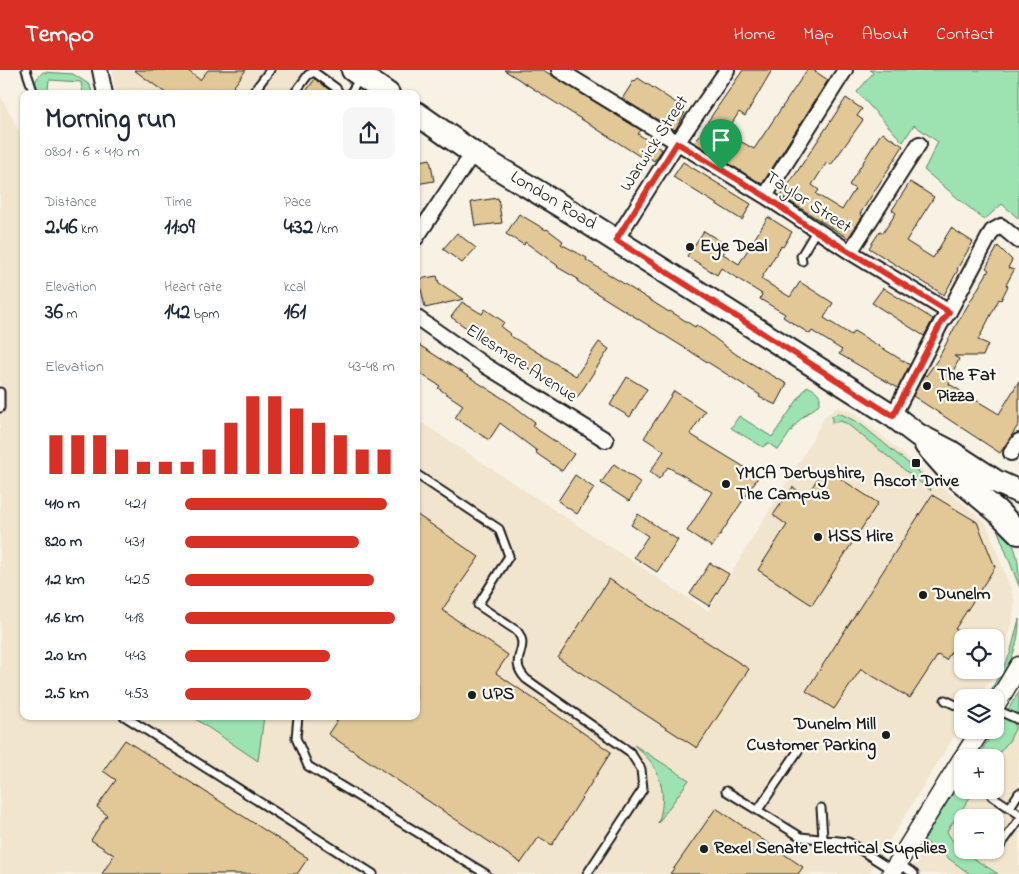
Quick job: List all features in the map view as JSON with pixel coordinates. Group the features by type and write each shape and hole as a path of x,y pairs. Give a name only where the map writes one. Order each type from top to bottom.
{"main road":[{"path":"355,80 379,90"},
{"name":"London Road","path":"420,116 473,153 616,240 893,416 918,435 1019,492"},
{"name":"London Road","path":"918,435 950,472 997,511 1019,533"}],"street":[{"path":"100,70 104,90"},
{"name":"Warwick Street","path":"616,240 677,143 727,70"},
{"path":"765,196 845,70"},
{"name":"Taylor Street","path":"568,72 677,143 765,196 816,231 949,312"},
{"path":"850,252 919,144"},
{"path":"420,232 473,153"},
{"path":"893,416 941,323 949,312 992,231 1001,226 1019,241"},
{"name":"Ellesmere Avenue","path":"420,320 486,366 606,440"},
{"path":"1004,692 1019,666"},
{"path":"894,869 954,772"}],"lane":[{"path":"26,70 33,90"},
{"path":"255,90 270,70"},
{"path":"297,90 308,75 314,72 337,90"},
{"path":"802,261 801,256 816,231"},
{"path":"0,392 0,408"},
{"path":"420,477 499,529 508,556 478,605 517,631 521,636 522,645 517,664 519,672 526,679 630,752 641,769 643,789 587,874"},
{"path":"944,700 954,704"},
{"path":"1004,712 1019,720"},
{"path":"130,720 373,874"},
{"path":"298,720 296,738 308,766 486,874"},
{"path":"758,810 800,748"},
{"path":"726,791 801,836 848,842 894,869 914,874"},
{"path":"1010,807 1019,793"},
{"path":"997,799 1019,814"},
{"path":"821,808 823,838"},
{"path":"1004,841 1019,820"}],"shaded area":[{"path":"113,70 314,70 342,90 115,90"},
{"path":"0,95 20,133 20,720 420,720 420,422 708,611 807,449 825,416 838,407 853,412 986,523 1015,601 1012,625 1004,645 1004,629 954,629 954,679 990,679 984,689 954,689 954,736 869,874 0,874"},
{"path":"1019,692 1019,874 910,874 923,840 954,792 954,799 1004,799 1004,749 982,749 989,739 1004,739 1004,715"}],"green space":[{"path":"870,70 1019,70 1019,219 1002,204 984,220 924,170 938,142 914,125 903,142 857,92 873,73"},
{"path":"43,72 73,74 90,85 91,90 82,90 81,82 49,80 48,90 38,90 35,87 38,77"},
{"path":"807,386 817,393 820,397 820,402 817,407 807,413 797,423 778,450 768,443 763,447 731,428 739,416 772,437"},
{"path":"839,413 859,423 929,480 931,491 846,423 840,421 832,423 832,416"},
{"path":"996,526 1009,537 1013,544 1018,561 1019,586"},
{"path":"1019,619 1017,641 1004,672 1004,665 1010,654"},
{"path":"997,679 1000,679 995,689 992,689"},
{"path":"1019,692 1019,717 1015,722 1015,729 1009,741 1002,749 983,749 989,739 1004,739 1004,716"},
{"path":"197,720 263,720 258,761"},
{"path":"634,745 689,780 658,823 662,808 662,794 657,772 647,757"},
{"path":"954,792 954,799 969,799 962,809 954,809 954,821 947,831 954,842 954,859 976,859 998,874 970,874 923,840"}],"building":[{"path":"134,70 187,70 200,80 208,70 246,70 231,90 162,90"},
{"path":"504,70 543,70 641,130 638,134 662,150 654,161 646,155 644,159"},
{"path":"743,70 772,70 745,116 739,112 726,133 754,149 807,70 813,70 828,80 762,184 695,143"},
{"path":"638,78 684,108 682,111 685,113 675,130 622,99 634,80"},
{"path":"315,79 329,90 307,90"},
{"path":"846,98 862,109 857,116 863,120 831,165 827,162 812,185 819,190 816,194 842,210 855,189 849,185 880,135 883,133 903,146 860,214 863,216 848,238 781,196"},
{"path":"430,159 434,181 420,183 420,161"},
{"path":"683,162 751,204 742,220 673,177"},
{"path":"910,182 934,197 906,241 933,258 951,228 973,242 944,295 869,248 880,231 883,233 896,213 892,210"},
{"path":"498,198 502,223 475,226 471,202"},
{"path":"519,214 547,229 563,241 561,244 587,258 586,260 669,312 695,327 696,325 737,355 787,384 776,405 759,397 760,395 577,281 578,279 557,267 525,242 524,245 506,234"},
{"path":"768,217 792,232 761,279 790,297 800,282 833,303 824,318 851,335 854,331 910,365 898,388 839,354 842,350 812,331 810,334 783,317 785,314 760,299 762,294 721,268 717,275 687,256 704,231 728,246 723,254 739,264"},
{"path":"457,233 476,248 462,263 443,249"},
{"path":"998,246 1012,260 1008,268 1014,270 1001,300 999,299 978,340 988,344 983,356 954,356 959,359 949,384 999,414 1019,381 1019,424 1000,453 913,396 924,374 926,376 938,359 989,270 986,268"},
{"path":"437,276 439,283 464,299 425,308 420,279"},
{"path":"883,288 933,319 924,336 872,303"},
{"path":"462,302 482,314 485,309 504,322 501,327 509,335 576,376 599,342 609,349 577,398 498,350 451,317"},
{"path":"420,346 510,403 535,422 532,426 574,454 562,471 536,453 537,451 500,423 489,440 455,418 463,405 438,388 440,386 420,374"},
{"path":"627,377 647,389 630,417 610,405"},
{"name":"YMCA Derbyshire, The Campus","path":"674,391 705,411 690,434 759,476 712,547 687,531 712,492 668,467 659,479 650,472 664,451 644,438"},
{"path":"614,464 641,483 629,501 601,483"},
{"name":"HSS Hire","path":"824,468 878,503 812,605 758,570 787,525 773,515 793,487 806,497"},
{"path":"575,475 594,488 577,514 558,501"},
{"name":"Dunelm","path":"932,495 977,522 995,567 954,629 954,647 946,660 938,655 910,698 861,669 834,709 806,691"},
{"path":"638,514 678,540 657,572 634,557 648,536 631,525"},
{"name":"UPS","path":"420,517 479,557 442,610 508,655 496,673 611,752 552,845 539,837 521,863 328,734 337,720 420,720"},
{"path":"710,563 729,574 709,606 690,594"},
{"path":"609,579 749,669 697,748 558,658"},
{"path":"125,740 308,858 297,874 102,874 114,855 91,840 107,815 97,807 116,780 103,771"},
{"path":"716,808 803,867 798,874 670,874"}],"place":[{"name":"Eye Deal","path":"690,247"},
{"name":"The Fat Pizza","path":"927,386"},
{"name":"Ascot Drive","path":"916,463"},
{"name":"YMCA Derbyshire, The Campus","path":"726,484"},
{"name":"HSS Hire","path":"818,537"},
{"name":"Dunelm","path":"923,595"},
{"name":"UPS","path":"472,695"},
{"name":"Dunelm Mill Customer Parking","path":"886,735"},
{"name":"Rexel Senate Electrical Supplies","path":"704,849"}],"route":[{"path":"677,143 721,170 765,196 806,225 949,312 941,323 893,416 616,240 677,143"}]}
